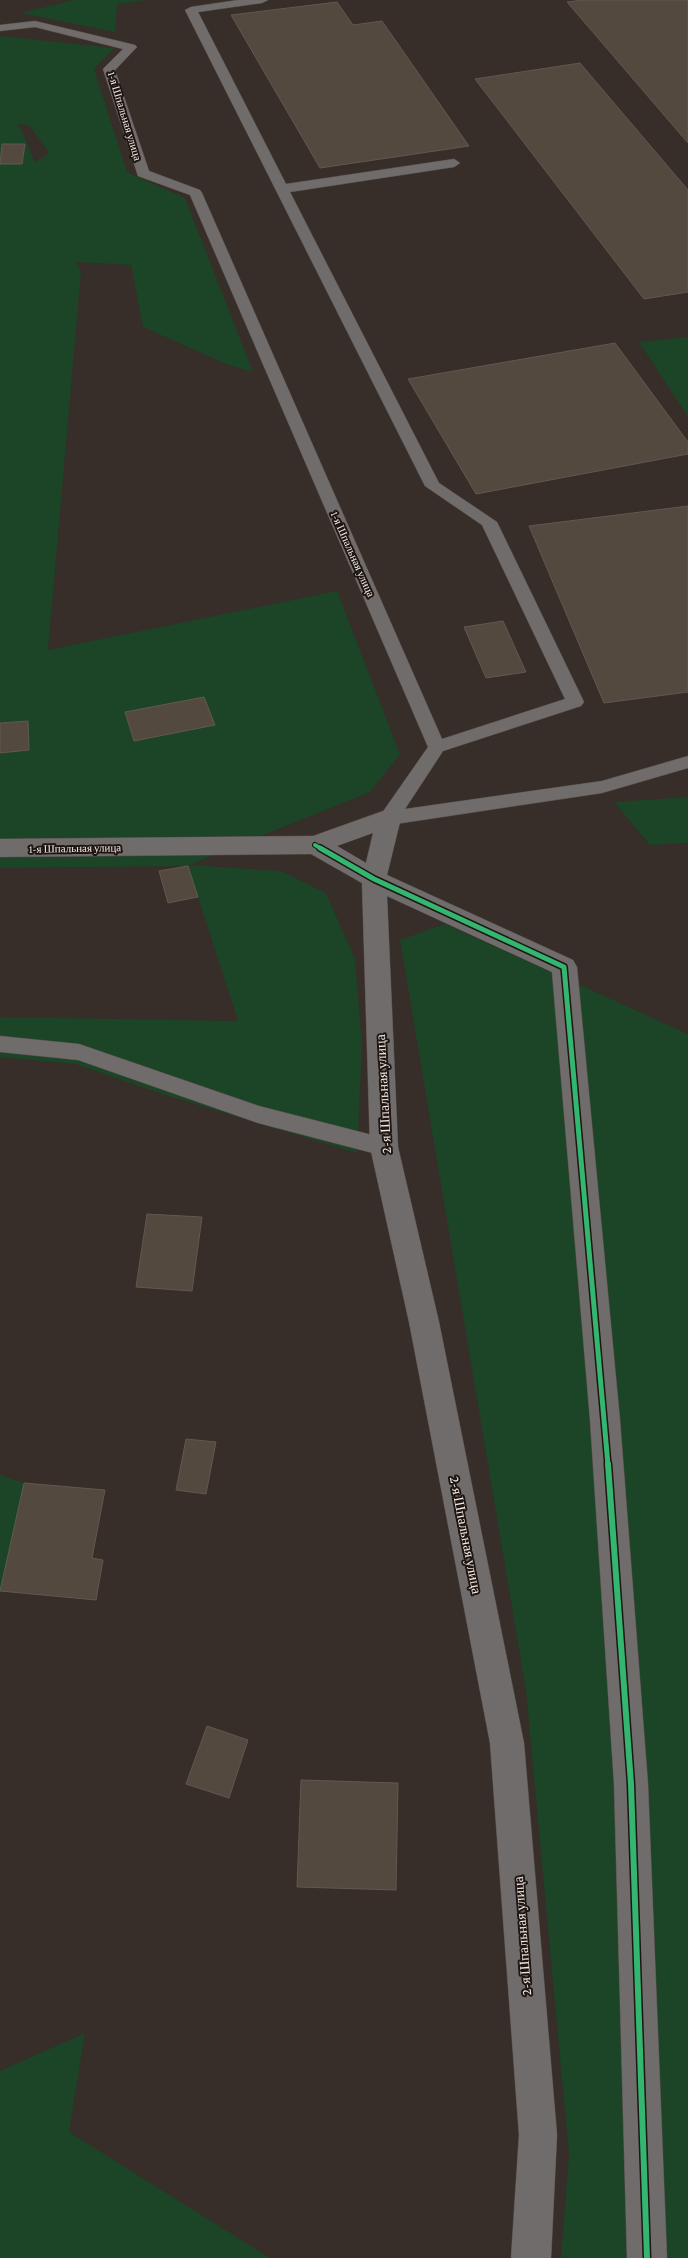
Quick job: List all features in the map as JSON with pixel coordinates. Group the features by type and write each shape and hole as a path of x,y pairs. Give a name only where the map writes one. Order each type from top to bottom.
{"street":[{"name":"1-я Шпальная улица","path":"0,848 316,845 388,818"},
{"name":"2-я Шпальная улица","path":"388,818 374,879 384,1148 424,1322 507,1743 538,2135 530,2258"},
{"path":"316,845 374,879 564,967 604,1420 631,1784 646,2258"}],"lane":[{"path":"262,0 191,10 433,486 489,522 575,702 437,747 388,818"},
{"name":"1-я Шпальная улица","path":"0,28 35,24 132,47 109,68 143,174 195,193 437,747"},
{"path":"282,189 454,163"},
{"path":"388,818 602,787 688,762"},
{"path":"0,1044 79,1052 258,1114 384,1148"}],"green space":[{"path":"74,0 148,0 117,4 115,32 21,13"},
{"path":"0,37 114,48 94,69 127,172 185,198 253,372 226,364 143,327 131,265 76,262 81,272 48,650 337,591 400,754 370,792 189,865 281,871 326,893 355,959 362,1046 357,1153 165,1095 75,1064 0,1057 0,1017 238,1021 188,866 0,868","holes":["18,123 30,126 49,153 35,162"]},
{"path":"688,337 688,417 639,342"},
{"path":"688,797 688,843 650,845 614,802"},
{"path":"445,924 688,1034 688,2258 561,2258 569,2154 526,1691 400,940"},
{"path":"0,1475 24,1483 0,1593"},
{"path":"85,2033 69,2132 270,2258 0,2258 0,2071"}],"building":[{"path":"583,0 688,0 688,143 567,2"},
{"path":"337,2 353,25 382,21 469,146 320,168 231,15"},
{"path":"580,63 688,190 688,292 644,299 475,79"},
{"path":"2,144 25,144 22,164 0,164"},
{"path":"615,343 688,442 688,454 476,494 408,379"},
{"path":"688,506 688,692 604,703 529,526"},
{"path":"503,621 526,672 486,678 464,627"},
{"path":"204,697 215,725 134,741 125,712"},
{"path":"28,721 29,750 0,753 0,723"},
{"path":"188,866 198,897 168,903 159,871"},
{"path":"147,1214 202,1217 192,1291 136,1287"},
{"path":"186,1439 216,1442 206,1494 176,1490"},
{"path":"24,1483 105,1490 92,1558 103,1560 96,1600 0,1591"},
{"path":"207,1726 248,1740 229,1798 186,1784"},
{"path":"301,1780 398,1783 396,1890 297,1887"}],"cycle path":[{"path":"315,845 374,879 564,967 605,1420 631,1784 647,2258"}]}
